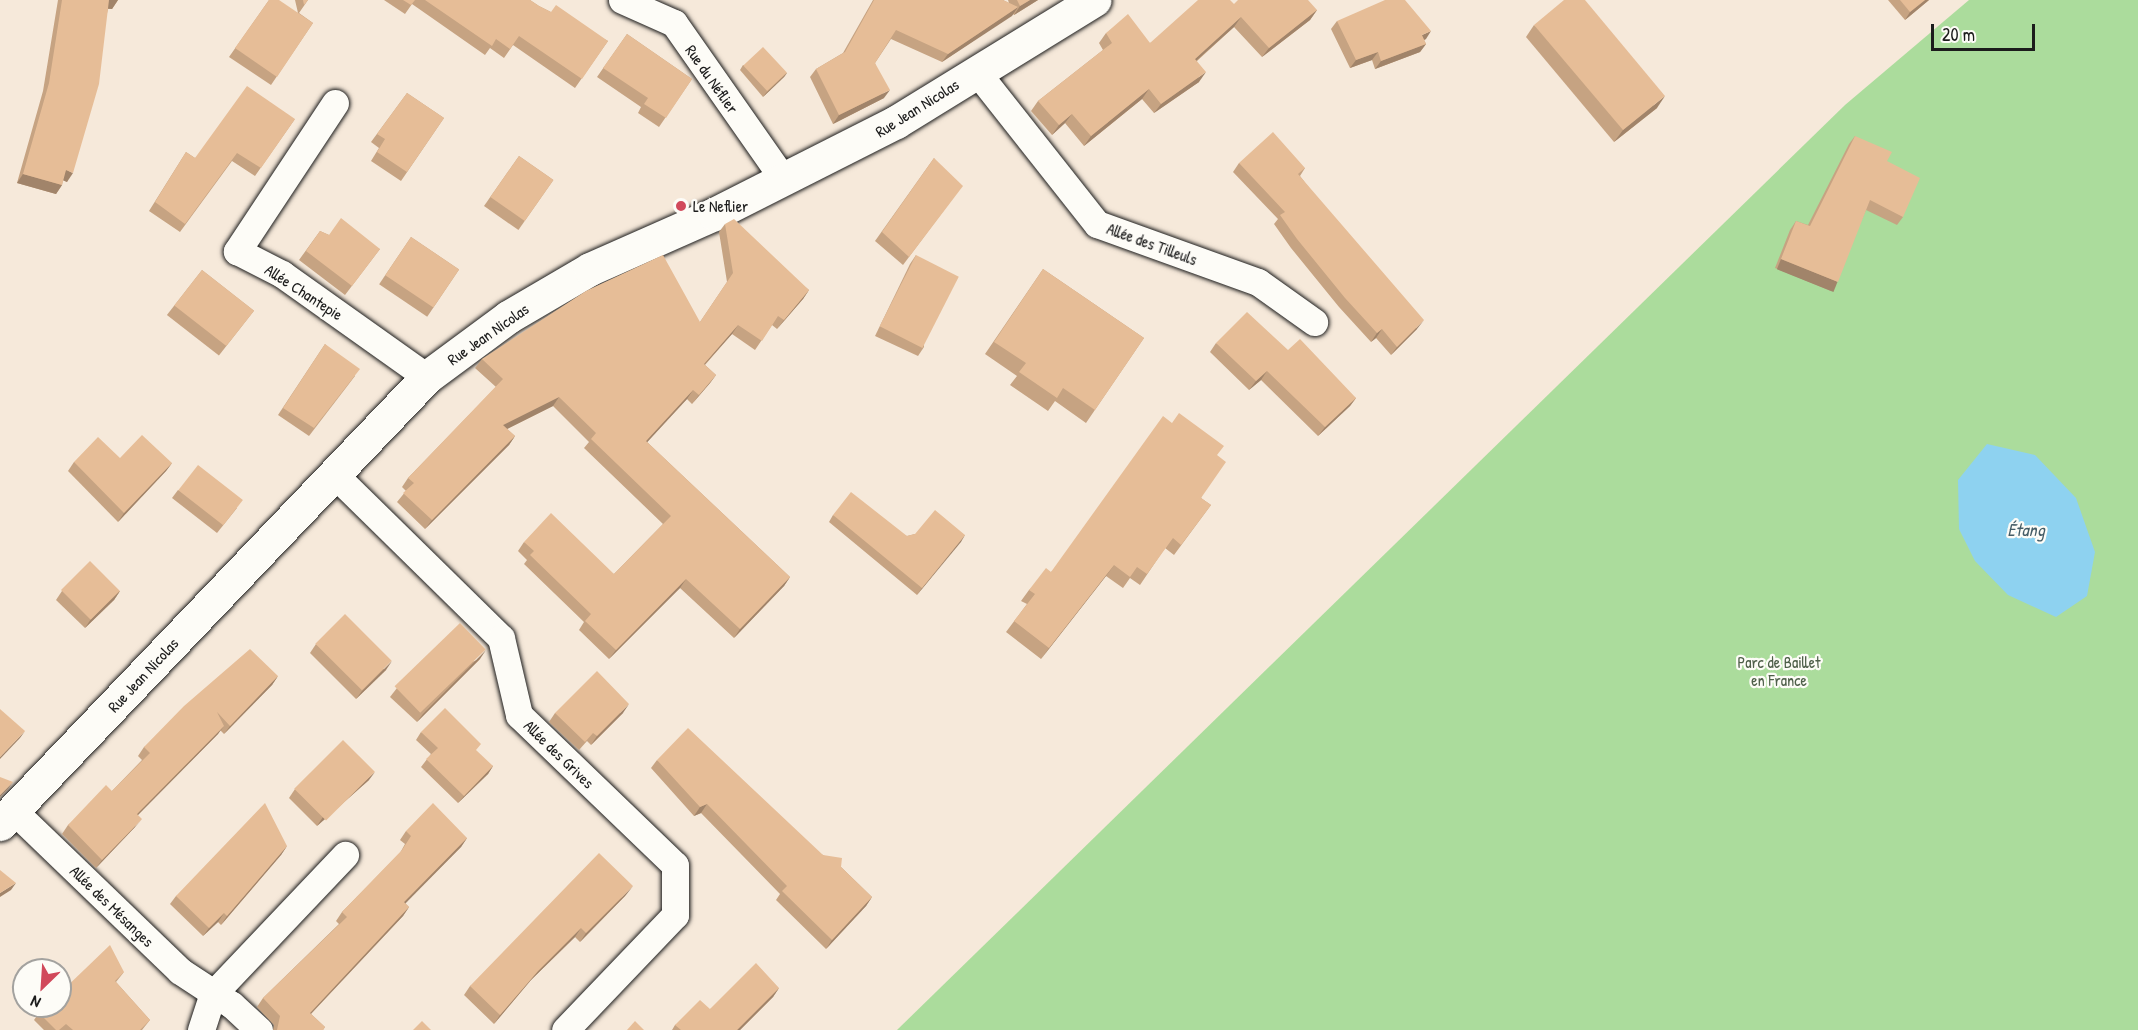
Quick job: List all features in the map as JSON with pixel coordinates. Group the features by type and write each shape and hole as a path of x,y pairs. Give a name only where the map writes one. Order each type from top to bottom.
{"street":[{"name":"Rue du Néflier","path":"622,0 674,23 783,180"},
{"name":"Rue Jean Nicolas","path":"8,818 427,377 508,316 590,269 783,180 896,122 1094,0"},
{"name":"Allée des Tilleuls","path":"976,71 1097,224 1258,282 1314,322"},
{"name":"Allée Chantepie","path":"335,103 237,251 282,274 427,377"},
{"name":"Allée des Grives","path":"334,474 501,638 519,715 675,865 675,915 565,1030"},
{"name":"Allée des Mésanges","path":"8,818 180,971 259,1030"},
{"path":"201,1030 213,994 345,855"}],"green space":[{"name":"Parc de Baillet en France","path":"1969,0 2138,0 2138,1030 897,1030 1845,105"}],"water":[{"name":"Étang","path":"1987,444 2035,455 2076,498 2095,552 2087,596 2056,617 2008,595 1975,561 1959,529 1958,480"}],"building":[{"path":"62,0 109,0 99,84 73,173 66,170 62,185 23,174 49,83"},
{"path":"269,0 279,0 313,23 277,77 235,48"},
{"path":"403,0 415,0 411,5"},
{"path":"425,0 530,0 551,12 556,5 608,41 582,79 519,36 510,49 496,39 492,46"},
{"path":"874,0 1003,0 1018,7 948,54 896,30 875,63 890,90 839,115 816,69 845,52"},
{"path":"1017,0 1030,0 1020,6"},
{"path":"1198,0 1230,0 1234,4 1238,0 1308,0 1317,10 1269,48 1241,17 1195,59 1206,72 1161,104 1149,89 1091,136 1072,114 1059,125 1038,101 1112,43 1106,33 1128,14 1150,43"},
{"path":"1385,0 1405,0 1431,31 1422,35 1426,44 1381,61 1378,52 1356,60 1337,21"},
{"path":"1564,0 1585,0 1665,96 1623,130 1534,25"},
{"path":"1900,0 1925,0 1910,12"},
{"path":"627,34 692,79 666,118 644,104 648,98 603,68"},
{"path":"763,47 787,73 767,91 743,65"},
{"path":"247,86 295,119 261,168 237,153 185,224 155,202 186,152 195,158"},
{"path":"407,93 444,118 407,172 377,152 385,139 377,134"},
{"path":"1273,132 1305,168 1298,174 1424,320 1397,347 1382,329 1377,333 1345,298 1280,215 1285,212 1239,163"},
{"path":"1855,136 1892,152 1887,161 1920,178 1903,217 1870,200 1838,282 1781,259 1796,221 1810,226"},
{"path":"519,156 553,180 525,221 490,197"},
{"path":"934,158 963,186 909,257 882,232"},
{"path":"341,218 380,249 352,286 306,251 320,231 329,235"},
{"path":"734,219 809,290 784,320 778,316 762,341 738,325 704,364 716,375 699,395 693,390 646,441 790,577 740,629 686,579 616,650 585,621 591,614 530,555 534,551 524,542 551,513 614,574 671,516 591,439 596,433 559,397 503,425 515,436 432,520 403,493 414,483 408,478 503,379 482,359 586,291 663,255 700,322 733,273 725,224"},
{"path":"411,237 459,269 433,308 385,275"},
{"path":"916,255 959,277 922,348 880,326"},
{"path":"1043,269 1144,338 1095,410 1063,388 1057,398 1019,372 1026,363 994,342"},
{"path":"202,270 254,311 226,346 174,305"},
{"path":"1247,312 1288,350 1300,339 1356,398 1325,427 1267,371 1256,381 1216,343"},
{"path":"325,344 360,369 314,428 283,408"},
{"path":"1179,413 1224,446 1217,455 1226,462 1201,498 1211,505 1181,545 1173,538 1147,574 1137,567 1130,577 1114,565 1049,648 1014,621 1035,594 1029,590 1046,568 1051,572 1163,416 1172,423"},
{"path":"142,435 172,463 124,513 74,462 98,437 120,458"},
{"path":"198,465 243,500 223,525 178,490"},
{"path":"851,492 907,536 915,534 935,510 965,535 922,588 833,515"},
{"path":"90,561 120,591 91,620 61,590"},
{"path":"345,614 392,661 362,690 315,644"},
{"path":"460,623 486,650 420,713 395,686"},
{"path":"250,649 278,676 230,726 217,712 224,726 137,814 142,819 102,860 68,825 106,785 112,791 150,753 144,747 184,706"},
{"path":"597,671 629,704 597,736 593,733 585,742 555,713"},
{"path":"445,708 481,744 476,750 493,766 464,796 426,759 438,748 421,732"},
{"path":"0,709 25,731 0,757"},
{"path":"688,728 823,855 842,858 841,867 872,897 832,940 782,891 787,886 707,804 700,807 657,760"},
{"path":"343,740 375,772 326,821 294,789"},
{"path":"0,777 13,782 0,795"},
{"path":"265,803 287,846 227,916 224,913 209,928 176,896"},
{"path":"433,803 467,838 404,902 409,907 310,1013 325,1027 323,1030 277,1030 280,1016 263,998 347,917 342,912 402,850 411,836 406,831"},
{"path":"599,853 633,886 586,933 581,928 538,971 500,1015 470,986"},
{"path":"0,870 16,883 0,893"},
{"path":"110,945 124,972 115,981 150,1020 140,1030 73,1030 66,1024 56,1030 44,1018 72,1018 72,981"},
{"path":"756,963 779,988 737,1030 681,1030 675,1025 700,1000 710,1009"},
{"path":"422,1021 431,1030 413,1030"},
{"path":"635,1021 644,1030 627,1030"}],"place":[{"name":"Le Neflier","path":"681,206"}]}
